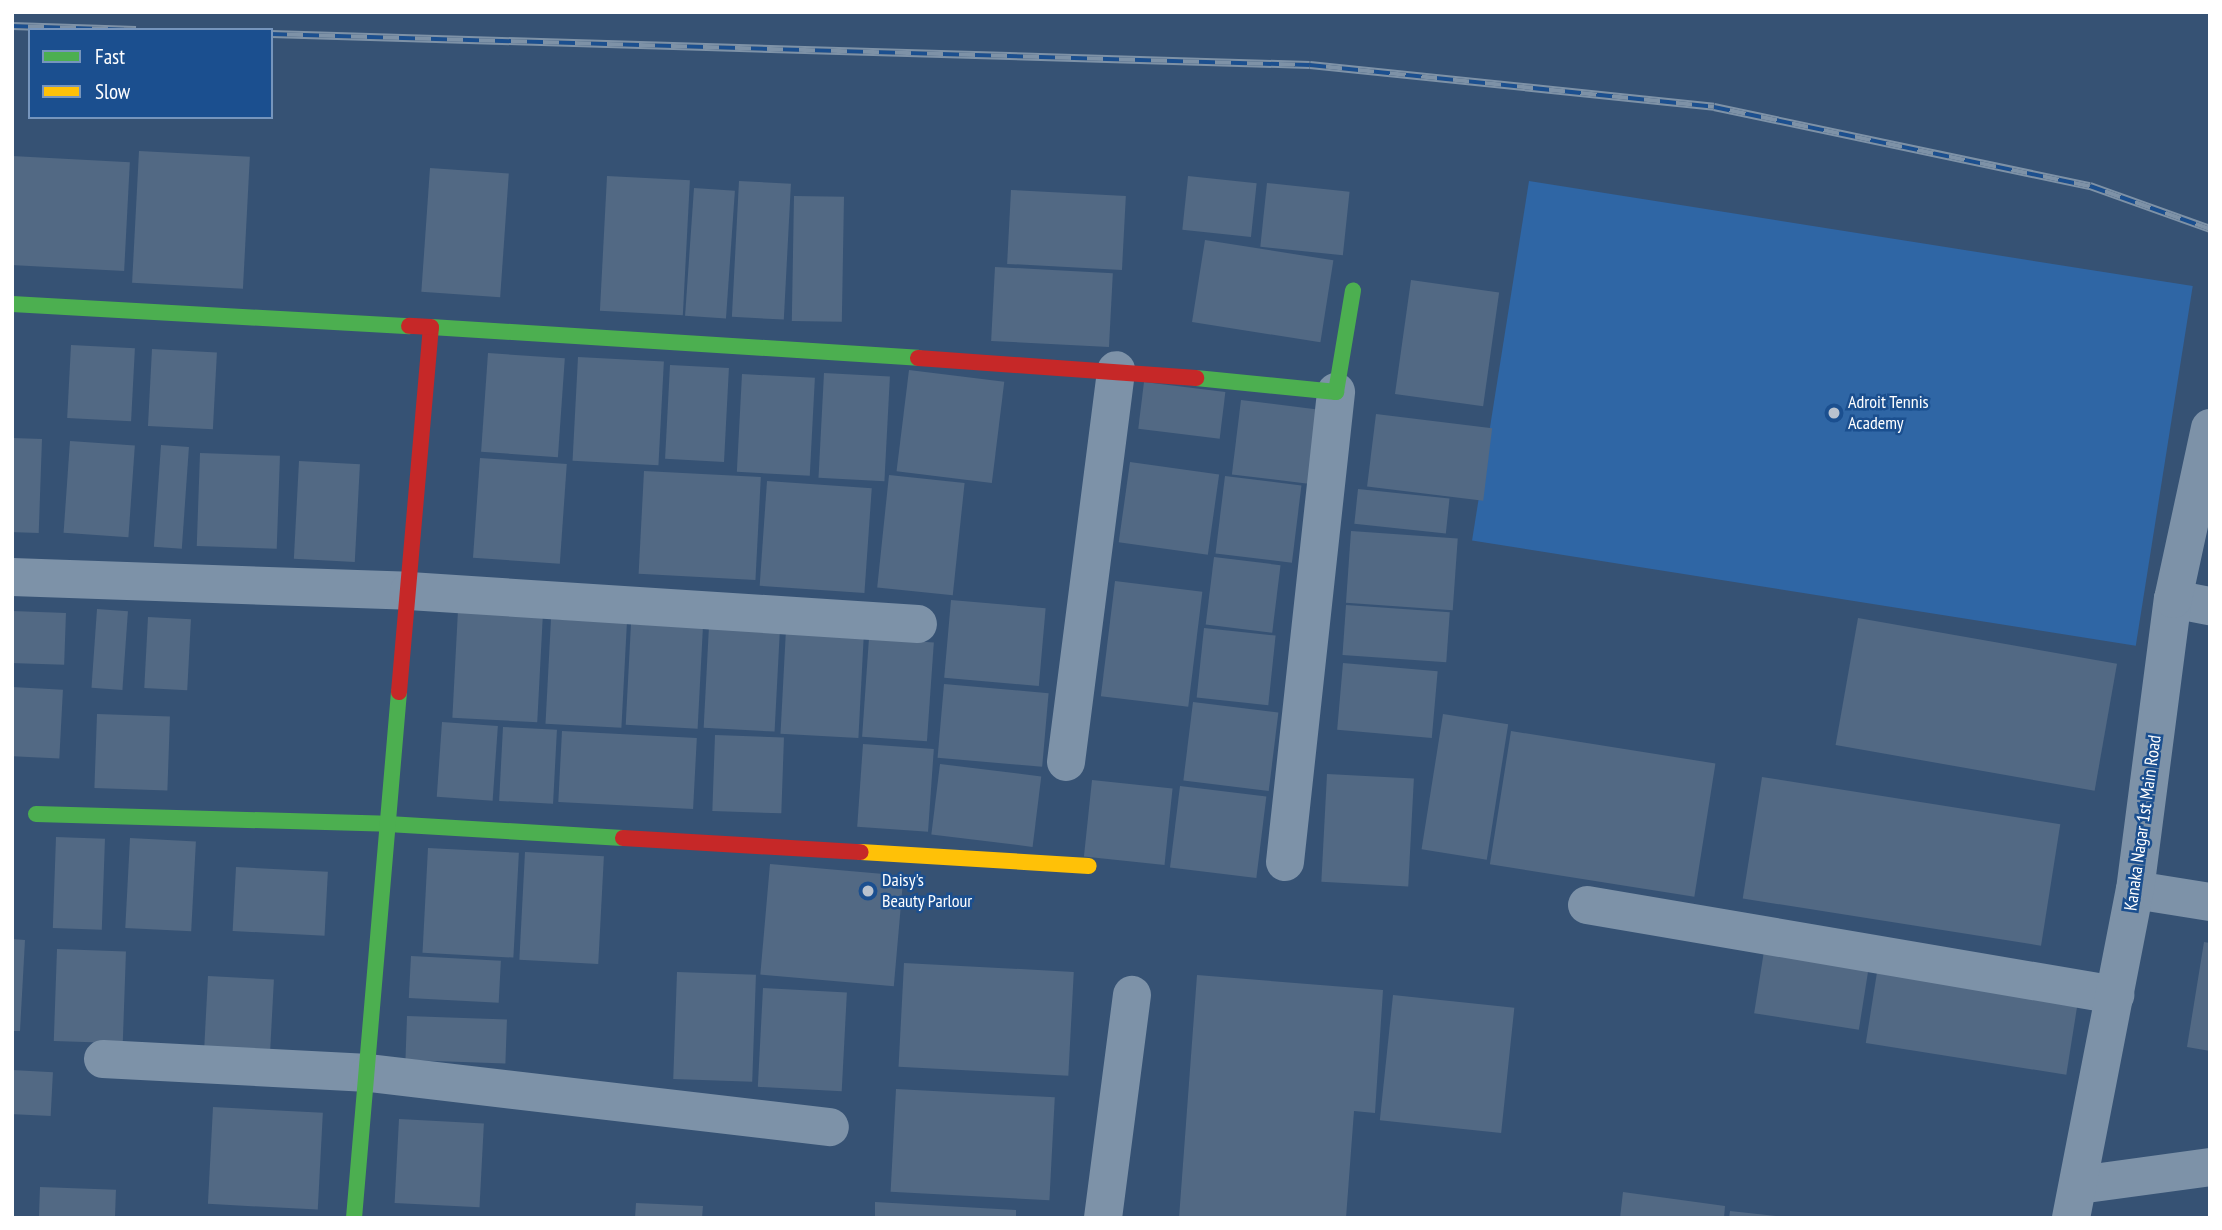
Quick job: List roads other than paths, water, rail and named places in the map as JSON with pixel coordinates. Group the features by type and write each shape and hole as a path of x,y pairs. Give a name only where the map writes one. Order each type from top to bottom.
{"street":[{"path":"1285,862 1336,391 1353,290"},
{"path":"12,304 1116,370 1336,391"},
{"path":"354,1218 369,1073 431,327"},
{"path":"1066,762 1116,370"},
{"name":"Kanaka Nagar 1st Main Road","path":"2076,1201 2191,602 2210,428"},
{"path":"12,577 409,591 918,624"},
{"path":"36,814 388,824 1089,866"},
{"path":"2135,890 2210,902"},
{"path":"1587,905 2115,995"},
{"path":"1103,1218 1132,996"},
{"path":"103,1059 369,1073 831,1127"},
{"path":"2076,1201 2210,1167"}],"railway":[{"path":"12,26 74,28"},
{"path":"273,34 1310,65 1714,107 2090,186 2210,229"}],"place":[{"name":"Adroit Tennis Academy","path":"1834,413"},
{"name":"Daisy's Beauty Parlour","path":"868,891"}]}
